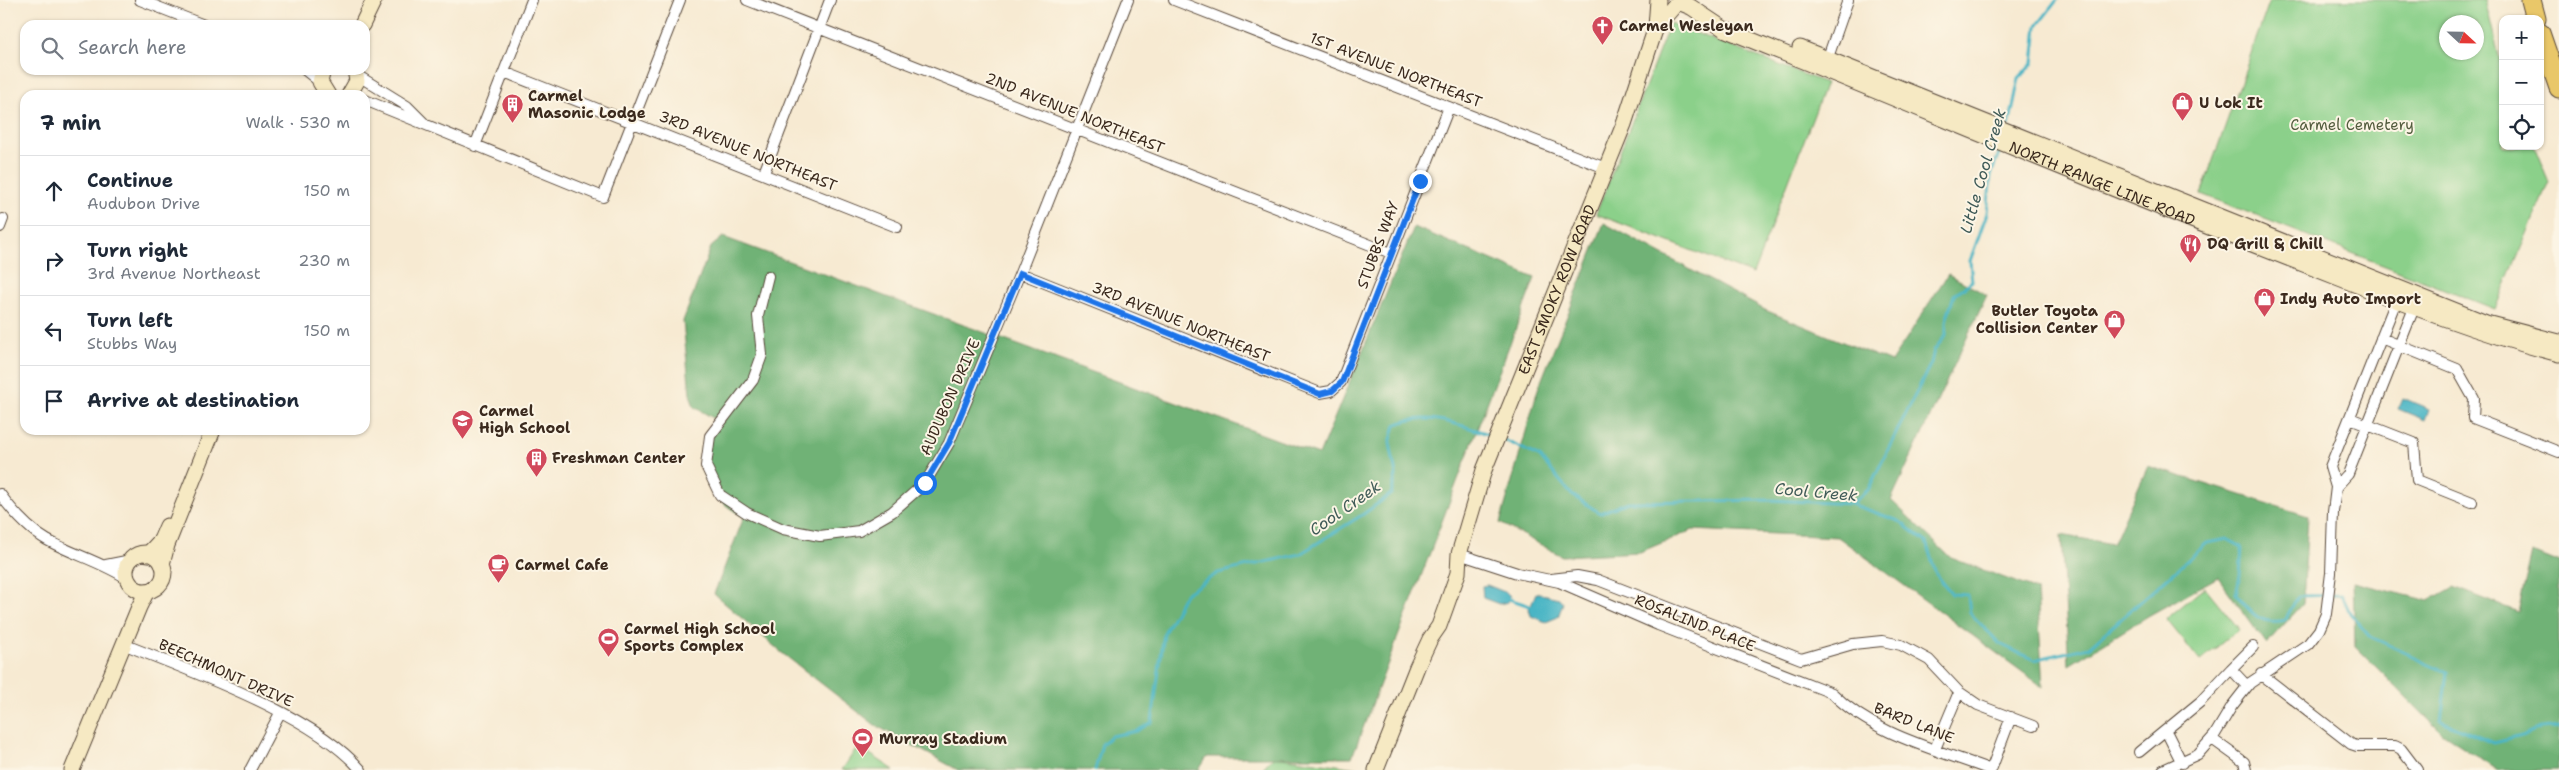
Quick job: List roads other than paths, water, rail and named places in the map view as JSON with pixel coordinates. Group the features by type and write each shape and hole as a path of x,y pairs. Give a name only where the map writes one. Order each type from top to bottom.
{"highway":[{"path":"2531,0 2535,15"},
{"path":"2544,45 2559,88"}],"main road":[{"name":"NORTH RANGE LINE ROAD","path":"1702,0 1713,13 1727,21 2029,148 2398,294 2483,334 2559,354"},
{"name":"NORTH RANGE LINE ROAD","path":"1672,2 1692,7 1724,29 1826,63"},
{"name":"EAST SMOKY ROW ROAD","path":"1376,770 1430,639 1439,626 1458,573 1459,554 1484,470 1608,169 1656,27 1672,2"},
{"path":"353,90 356,87 355,75"},
{"name":"NORTH RANGE LINE ROAD","path":"2417,302 2486,323 2559,342"},
{"path":"148,554 161,540 204,435"},
{"path":"162,564 211,435"},
{"path":"130,582 140,590 148,591 157,587 161,582 164,570 162,564 154,555 148,554 136,556 131,560 126,571 130,582 130,629"},
{"path":"72,770 130,629 148,591"}],"street":[{"path":"140,0 191,20"},
{"path":"475,146 532,0"},
{"path":"370,102 603,197 680,0"},
{"name":"2ND AVENUE NORTHEAST","path":"747,0 1391,253"},
{"path":"764,173 830,0"},
{"name":"AUDUBON DRIVE","path":"768,276 758,316 762,355 753,380 710,436 706,466 720,495 747,514 783,529 820,536 859,531 892,512 925,483 949,443 1020,273 1128,0"},
{"name":"1ST AVENUE NORTHEAST","path":"1174,0 1608,169"},
{"path":"1826,63 1848,0"},
{"name":"3RD AVENUE NORTHEAST","path":"504,72 897,227"},
{"path":"311,75 324,86"},
{"path":"361,75 407,106 424,124"},
{"name":"STUBBS WAY","path":"1332,391 1342,382 1449,107"},
{"name":"3RD AVENUE NORTHEAST","path":"1020,273 1320,394 1332,391"},
{"path":"2163,770 2178,766 2198,754 2212,739 2248,686 2261,674 2308,644 2319,630 2326,614 2332,573 2333,512 2336,487 2330,467 2398,294"},
{"path":"2336,487 2348,474 2417,302"},
{"path":"2381,338 2457,369 2474,398 2474,418 2559,452"},
{"path":"2350,418 2414,443 2417,480 2472,502"},
{"path":"0,494 15,515 45,539 106,565 130,582"},
{"name":"ROSALIND PLACE","path":"1459,554 1486,564 1559,582 1658,625 1832,693"},
{"path":"106,565 131,560"},
{"name":"ROSALIND PLACE","path":"1546,580 1577,576 1598,580 1801,658 1853,644 1882,641 1901,645 1929,660 1959,692"},
{"name":"BEECHMONT DRIVE","path":"124,644 225,686 280,713 340,750 361,770"},
{"path":"2139,752 2200,702 2253,647"},
{"path":"2230,669 2248,686"},
{"path":"2261,674 2351,744 2357,746 2395,746 2401,749 2417,770"},
{"path":"1936,748 1959,692 1978,705 2033,726"},
{"name":"BARD LANE","path":"1832,693 1848,708 1871,724 1991,770"},
{"path":"250,770 280,713"},
{"path":"1991,770 2011,717"},
{"path":"2166,731 2178,766"},
{"path":"2212,739 2245,766 2253,770"}],"water":[{"path":"2403,398 2429,409 2425,420 2398,409"},
{"path":"1487,585 1507,593 1510,596 1508,602 1499,604 1483,598 1482,586"},
{"path":"1536,593 1559,598 1563,603 1558,617 1546,622 1531,616 1529,609"}],"waterway":[{"name":"Little Cool Creek","path":"2009,126 2019,78 2033,63 2037,26 2057,0"},
{"name":"Little Cool Creek","path":"1851,504 1868,490 1931,363 1934,350 1946,335 1946,321 1954,295 1972,281 1970,261 1987,213 1991,175 2001,148"},
{"name":"Cool Creek","path":"1095,770 1102,744 1111,736 1137,731 1152,722 1164,633 1185,594 1218,573 1300,554 1362,515 1391,494 1396,475 1390,443 1395,425 1419,419 1432,419 1457,424 1494,436"},
{"name":"Cool Creek","path":"1502,439 1540,457 1572,495 1600,513 1628,502 1771,500 1851,504 1899,521 1926,542 1936,574 1952,594 1968,595 1970,613 2000,644 2034,660 2089,647 2207,543 2227,539 2242,547 2240,575 2236,594 2256,616 2269,621 2285,620 2298,596 2342,595 2350,613 2369,636 2447,672 2441,721 2493,743 2522,736 2534,730 2559,727"},
{"path":"1509,599 1530,606"}],"place":[{"name":"Carmel Wesleyan","path":"1603,45"},
{"name":"U Lok It","path":"2183,122"},
{"name":"Carmel Masonic Lodge","path":"512,124"},
{"name":"DQ Grill & Chill","path":"2191,263"},
{"name":"Indy Auto Import","path":"2264,318"},
{"name":"Butler Toyota Collision Center","path":"2114,339"},
{"name":"Carmel High School","path":"463,439"},
{"name":"Freshman Center","path":"536,477"},
{"name":"Carmel Cafe","path":"499,584"},
{"name":"Carmel High School Sports Complex","path":"608,657"},
{"name":"Murray Stadium","path":"863,758"}],"park label":[{"name":"Carmel Cemetery","path":"2352,125"}]}
